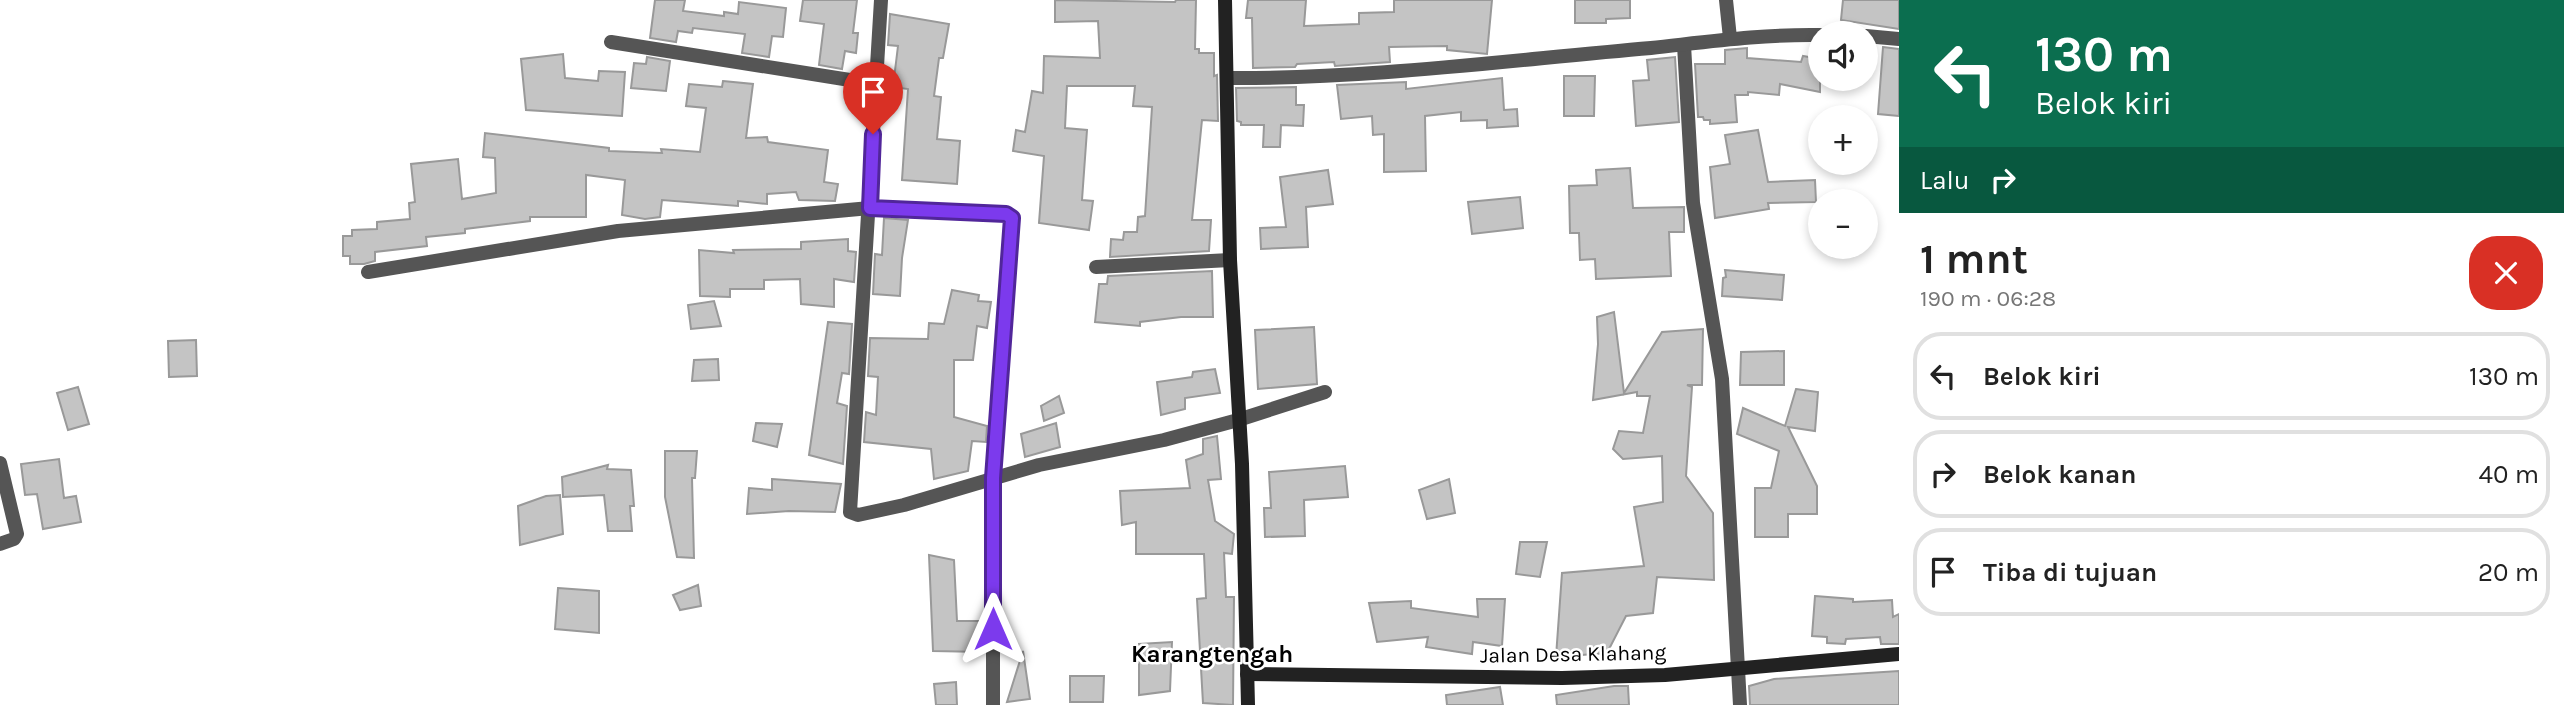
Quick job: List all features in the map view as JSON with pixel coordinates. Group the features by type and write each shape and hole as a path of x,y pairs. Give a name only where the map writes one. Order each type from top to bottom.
{"street":[{"path":"881,0 849,512 858,515 904,505 1040,465 1164,440 1325,392"},
{"path":"1225,0 1230,260 1242,464 1248,705"},
{"path":"1726,0 1730,38"},
{"path":"1228,78 1310,78 1730,38 1808,35"},
{"path":"1878,37 1899,39"},
{"path":"611,42 875,84"},
{"path":"1684,44 1693,203 1721,379 1740,705"},
{"path":"368,272 618,231 870,208 1006,214 1012,218 993,478 993,705"},
{"path":"1096,267 1230,260"},
{"path":"0,463 17,534 14,539 0,544"},
{"name":"Jalan Desa Klahang","path":"1247,674 1575,677 1665,675 1899,654"}],"building":[{"path":"655,0 685,0 683,11 724,16 724,12 738,14 739,2 786,8 783,37 772,36 769,57 742,53 745,34 693,28 692,33 678,31 676,42 650,38"},
{"path":"803,0 857,0 853,33 858,33 856,53 845,51 842,69 819,65 824,24 800,21"},
{"path":"1055,0 1196,0 1195,49 1199,49 1199,53 1214,53 1214,76 1217,75 1218,121 1202,120 1192,220 1211,220 1209,251 1110,257 1111,239 1123,240 1124,232 1137,232 1138,217 1145,216 1152,107 1133,106 1135,86 1067,86 1065,128 1087,130 1082,200 1093,201 1089,230 1039,223 1044,156 1013,151 1016,130 1025,132 1032,91 1043,93 1044,56 1100,58 1098,21 1055,22"},
{"path":"1248,0 1306,0 1304,26 1359,24 1359,13 1394,12 1394,0 1492,0 1487,54 1447,50 1447,46 1389,47 1390,62 1335,66 1334,62 1297,64 1295,67 1253,68 1252,18 1246,18"},
{"path":"1575,0 1630,0 1630,18 1606,19 1606,23 1575,23"},
{"path":"1843,0 1899,0 1899,29 1878,26 1878,21 1841,20"},
{"path":"890,14 949,24 943,58 939,58 934,96 941,97 937,139 960,141 957,184 902,180 908,89 893,87 898,46 888,45"},
{"path":"1883,47 1899,49 1899,116 1878,114"},
{"path":"1747,48 1747,58 1801,62 1803,56 1808,57 1808,90 1780,84 1779,95 1748,92 1748,95 1735,95 1737,122 1710,124 1710,120 1698,117 1695,64 1725,64 1725,50"},
{"path":"563,54 565,78 598,81 599,71 625,72 622,116 526,110 521,59"},
{"path":"647,57 670,61 666,91 631,88 634,63 646,64"},
{"path":"1675,57 1679,122 1636,126 1633,81 1649,80 1647,60"},
{"path":"1564,76 1595,76 1594,116 1564,116"},
{"path":"1502,78 1504,110 1517,109 1518,126 1487,128 1487,120 1461,121 1461,112 1425,116 1426,171 1384,172 1384,134 1373,135 1372,116 1341,119 1337,85 1406,82 1406,89"},
{"path":"723,81 753,84 746,138 767,137 768,142 828,150 824,182 838,184 835,201 799,200 796,192 767,194 767,204 738,201 738,206 662,200 660,217 645,219 622,215 625,180 586,175 586,217 530,217 530,221 426,237 427,246 375,252 375,261 364,264 350,264 350,256 343,256 343,236 352,236 352,230 377,229 377,222 410,219 409,203 415,202 411,164 458,159 462,199 496,193 495,158 483,157 485,133 609,148 609,151 662,153 661,149 700,152 706,108 686,106 689,84 722,87"},
{"path":"1296,87 1296,105 1304,105 1303,126 1281,125 1280,147 1263,147 1264,125 1241,125 1241,122 1237,121 1236,88"},
{"path":"1758,130 1768,182 1815,180 1815,189 1808,189 1808,202 1768,203 1769,209 1715,218 1710,167 1730,164 1725,135"},
{"path":"1630,168 1633,208 1684,207 1684,232 1669,232 1671,276 1596,279 1595,259 1580,260 1579,233 1570,233 1569,186 1597,185 1596,170"},
{"path":"1328,170 1333,204 1306,207 1308,247 1261,249 1260,228 1286,227 1280,177"},
{"path":"1520,197 1523,228 1472,234 1468,202"},
{"path":"884,218 908,220 900,296 873,294 875,254 882,255"},
{"path":"848,239 848,251 856,252 854,282 834,279 834,307 801,304 800,279 764,280 764,289 730,289 730,297 700,296 699,250 734,253 733,250 801,249 801,242"},
{"path":"1725,270 1784,275 1782,300 1722,296"},
{"path":"1212,271 1213,317 1181,317 1140,322 1140,326 1095,322 1099,284 1107,284 1108,276"},
{"path":"952,290 979,295 978,301 991,302 987,328 977,326 973,360 954,360 954,417 987,426 986,442 972,441 968,471 934,479 931,449 864,442 866,412 876,415 878,377 868,376 870,338 928,339 929,323 944,324"},
{"path":"714,301 721,326 691,329 688,305"},
{"path":"1614,312 1624,393 1662,332 1703,329 1702,385 1687,385 1692,387 1686,476 1713,513 1714,580 1657,577 1653,613 1626,616 1607,653 1556,657 1562,573 1644,566 1634,507 1663,502 1662,456 1623,459 1613,449 1619,431 1643,433 1650,396 1637,396 1637,392 1593,400 1598,344 1597,317"},
{"path":"828,322 852,324 849,374 842,373 837,403 847,406 843,464 809,455"},
{"path":"1314,327 1317,384 1258,389 1255,330"},
{"path":"196,340 197,376 169,377 168,341"},
{"path":"1784,351 1784,385 1740,385 1741,352"},
{"path":"718,359 719,380 692,381 694,360"},
{"path":"1215,369 1220,393 1185,398 1185,409 1161,415 1157,382 1192,377 1193,372"},
{"path":"78,387 89,424 68,430 57,393"},
{"path":"1796,389 1818,392 1815,431 1788,427 1817,486 1817,514 1788,514 1788,537 1755,537 1755,488 1771,488 1779,451 1737,434 1743,408 1785,426"},
{"path":"1059,396 1064,413 1044,421 1041,406"},
{"path":"756,423 782,424 777,447 753,441"},
{"path":"1056,423 1060,447 1025,457 1021,434"},
{"path":"1217,436 1221,479 1208,480 1215,521 1234,534 1232,554 1224,553 1226,597 1234,597 1233,705 1203,703 1197,599 1206,598 1204,554 1136,554 1136,522 1122,525 1120,491 1190,488 1186,460 1203,454 1203,439"},
{"path":"665,451 697,451 695,478 692,478 694,558 677,557 665,497"},
{"path":"59,459 64,498 76,496 81,522 43,529 37,494 25,495 21,464"},
{"path":"608,465 607,469 631,470 634,506 630,506 632,531 608,531 604,495 563,497 562,477"},
{"path":"1345,466 1348,497 1304,500 1305,536 1265,537 1264,508 1271,508 1269,472"},
{"path":"772,479 841,484 835,512 747,514 749,488 772,490"},
{"path":"1449,479 1455,513 1427,519 1419,490"},
{"path":"560,495 563,534 520,545 518,506 546,496"},
{"path":"1520,542 1547,542 1540,577 1516,574"},
{"path":"929,555 954,560 957,621 983,621 983,652 933,651"},
{"path":"698,585 701,606 680,610 673,595"},
{"path":"558,588 599,591 599,633 555,629"},
{"path":"1815,596 1853,599 1853,602 1892,600 1893,617 1899,614 1899,644 1881,644 1880,637 1846,639 1845,644 1827,643 1827,637 1812,636"},
{"path":"1477,599 1505,599 1502,646 1473,642 1472,654 1426,647 1428,637 1377,642 1369,603 1411,601 1411,608 1478,617"},
{"path":"1172,642 1170,691 1139,695 1139,644"},
{"path":"1023,651 1030,699 1007,702"},
{"path":"1899,671 1899,705 1750,705 1749,686 1774,679"},
{"path":"1070,676 1104,676 1103,702 1070,702"},
{"path":"956,682 957,705 936,705 934,684"},
{"path":"1628,686 1629,705 1557,705 1556,695"},
{"path":"1500,687 1503,705 1447,705 1446,695"}],"district":[{"name":"Karangtengah","path":"1212,654"}],"route":[{"path":"873,134 870,208 1006,214 1012,218 993,478 993,629"}]}
